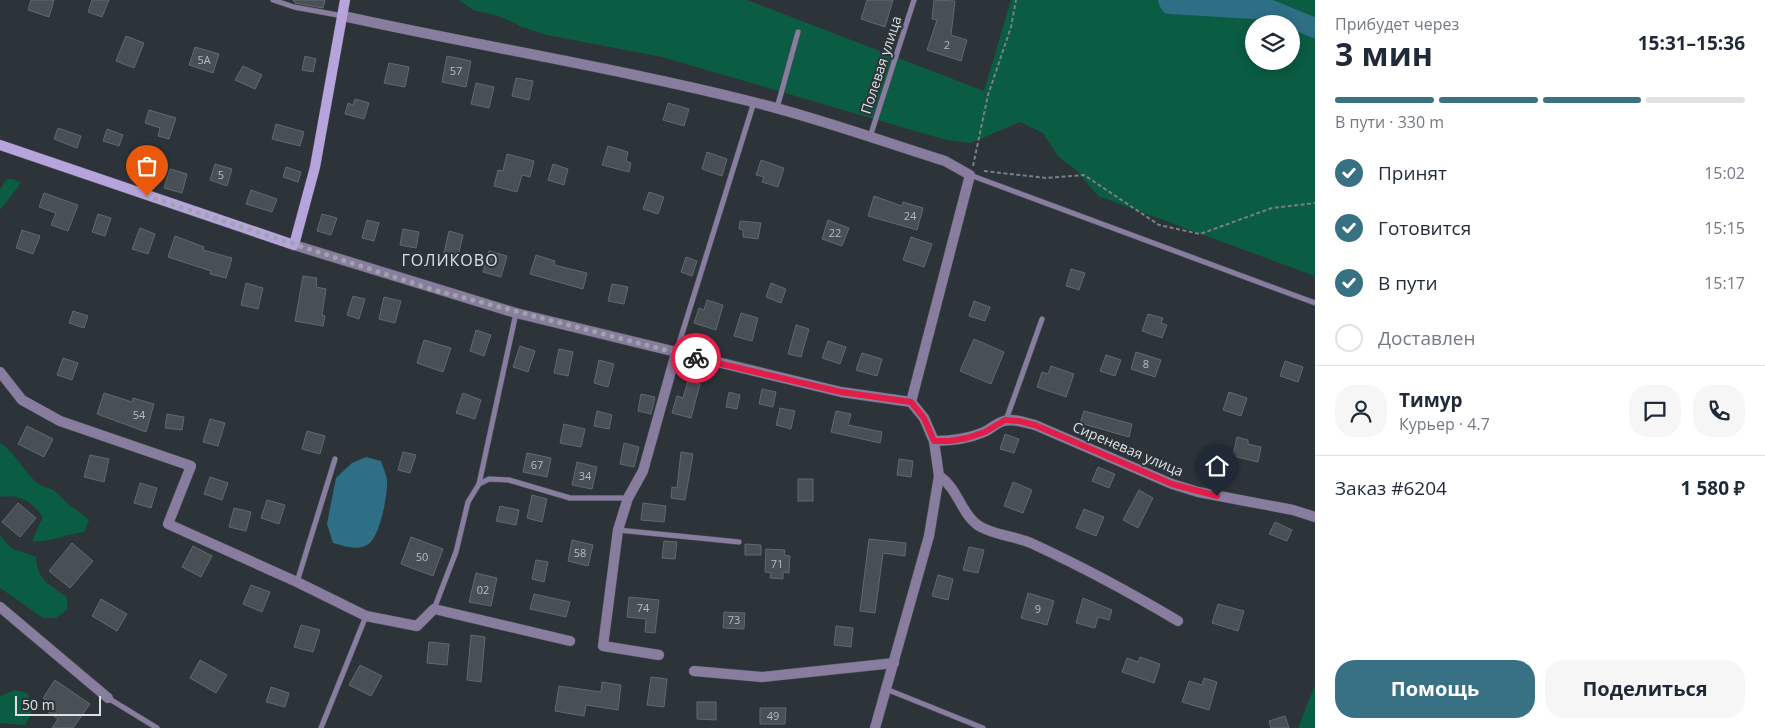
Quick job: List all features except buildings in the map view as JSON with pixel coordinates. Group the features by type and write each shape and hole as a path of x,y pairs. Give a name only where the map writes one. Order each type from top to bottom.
{"street":[{"path":"294,245 315,167 345,0"},
{"path":"342,16 440,38 551,58 754,102 945,161 971,172 911,402"},
{"path":"0,146 434,290 516,313 841,392 911,402 924,418 934,441 939,476 930,536 875,728"},
{"path":"659,655 603,646 618,530 628,498 643,471 676,353"},
{"path":"0,372 22,400 60,422 191,466 168,524 297,582 366,616 417,626 434,609 570,641"},
{"path":"934,441 967,438 985,432 1005,420"},
{"name":"Сиреневая улица","path":"1005,420 1035,425 1172,484 1198,492 1293,510 1315,517"},
{"path":"939,476 949,482 968,515 977,525 992,532 1027,541 1087,569 1178,621"},
{"path":"0,606 108,698"},
{"path":"694,671 762,677 894,663"}],"lane":[{"path":"273,0 294,7 342,16"},
{"name":"Полевая улица","path":"870,137 914,0"},
{"path":"777,108 798,32"},
{"path":"676,353 754,102"},
{"path":"971,172 1315,303"},
{"path":"434,609 456,552 468,502 479,484 516,313"},
{"path":"1005,420 1042,319"},
{"path":"297,582 335,459"},
{"path":"479,484 489,479 509,480 570,498 628,498"},
{"path":"618,530 739,542"},
{"path":"321,728 366,616"},
{"path":"886,689 983,728"},
{"path":"108,698 157,728"}],"path":[{"path":"1016,0 1011,27 988,94 971,172 1046,178 1084,175 1159,225 1200,234 1272,208 1315,203"}],"green space":[{"path":"459,0 747,0 984,91 1011,0 1315,0 1315,276 1098,196 1078,172 1058,156 1043,133 1020,122 971,143 946,140 662,57 547,35 522,27 499,16 473,10"},
{"path":"7,179 13,179 21,183 0,210 0,189"},
{"path":"0,443 11,452 37,483 54,491 85,516 89,521 84,532 45,541 32,541 43,517 25,500 7,496 0,497"},
{"path":"0,535 11,548 36,557 42,577 67,597 67,610 56,618 43,618 0,588"},
{"path":"1315,685 1315,728 1298,728"},
{"path":"15,690 27,693 31,702 31,713 25,725 0,723 0,696"}],"water":[{"path":"366,457 381,461 387,480 385,505 376,534 372,541 359,548 333,543 327,524 336,478 352,463"}],"waterway":[{"path":"1168,0 1170,4 1271,10 1315,28"}],"way so far":[{"path":"147,196 434,290 516,313 696,358"}],"district":[{"name":"ГОЛИКОВО","path":"450,260"}],"route":[{"path":"696,358 841,392 911,402 924,418 934,441 967,438 985,432 1005,420 1035,425 1172,484 1217,496"}]}
